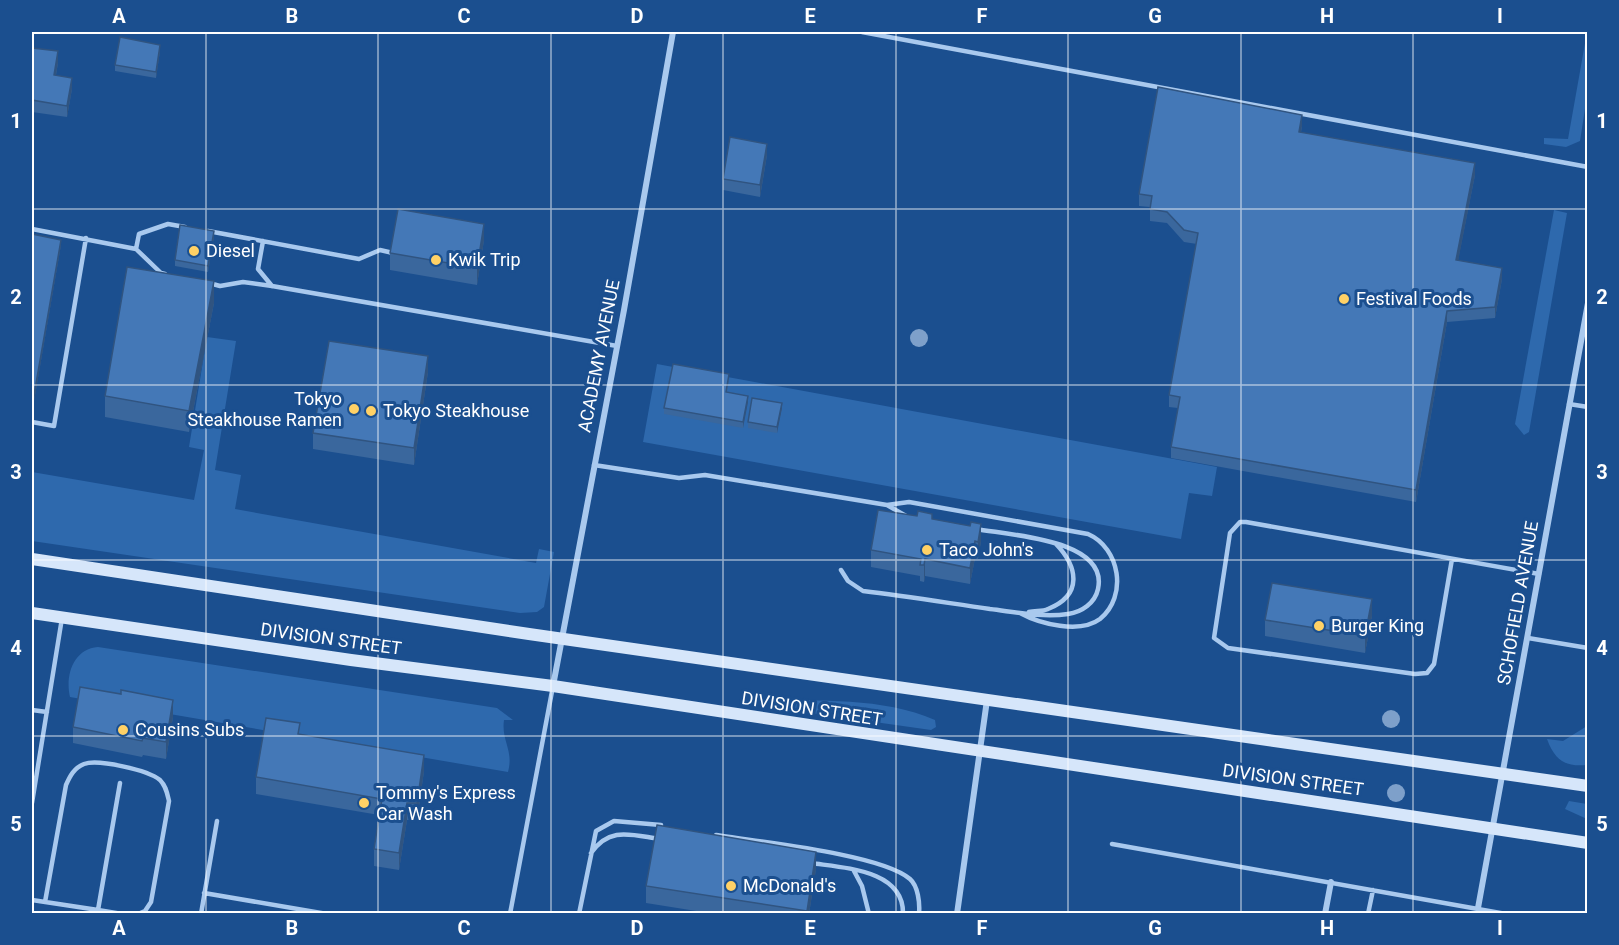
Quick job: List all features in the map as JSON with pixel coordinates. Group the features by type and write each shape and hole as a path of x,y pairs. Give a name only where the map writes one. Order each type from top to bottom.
{"main road":[{"name":"DIVISION STREET","path":"32,559 1587,786"},
{"name":"DIVISION STREET","path":"32,613 351,660 553,686 1587,843"}],"street":[{"name":"ACADEMY AVENUE","path":"553,686 673,32"},
{"name":"SCHOFIELD AVENUE","path":"1478,908 1587,303"},
{"path":"957,914 987,699"},
{"path":"1325,914 1331,882"}],"lane":[{"path":"862,32 1587,167"},
{"path":"136,249 140,234 168,224 189,228"},
{"path":"32,229 136,249 161,273 171,275"},
{"path":"200,230 359,259 380,250 393,253"},
{"path":"32,423 54,426 86,238"},
{"path":"263,242 258,269 272,286"},
{"path":"200,281 220,286 243,282 272,286 617,346"},
{"path":"1569,404 1587,407"},
{"path":"594,465 679,478 705,475 887,505 909,502 1088,534 1105,545 1113,557 1117,572 1116,591 1110,608 1099,619 1085,626 1068,625 1033,620 1020,613"},
{"path":"887,505 907,517"},
{"path":"1452,559 1434,664 1427,673 1415,674 1228,648 1214,638 1230,532 1240,522 1539,574"},
{"path":"841,570 848,581 863,591 1020,613 1067,614 1084,609 1094,599 1098,589 1095,565 1085,555 1056,544 965,527"},
{"path":"1020,613 1049,609 1062,602 1071,591 1074,578 1072,567 1069,558 1056,544"},
{"path":"32,803 62,618"},
{"path":"1528,638 1587,648"},
{"path":"510,914 553,686"},
{"path":"32,710 47,712"},
{"path":"45,902 66,785 72,773 81,765 92,762 142,771 159,780 166,789 169,801 151,902 145,911 138,914"},
{"path":"98,910 120,783"},
{"path":"201,914 217,821"},
{"path":"579,914 596,831 614,821 673,828"},
{"path":"708,833 856,858 894,868 912,881 920,904 919,914"},
{"path":"590,854 600,839 610,835 663,840"},
{"path":"1112,844 1506,914"},
{"path":"807,862 877,876 895,885 903,901 903,914"},
{"path":"854,871 862,886 869,914"},
{"path":"1368,914 1373,890"},
{"path":"204,893 327,914"},
{"path":"32,900 122,914"}],"shaded area":[{"path":"1587,32 1587,96 1580,141 1566,147 1544,144 1544,138 1568,139"},
{"path":"1554,210 1567,213 1529,432 1524,435 1515,424"},
{"path":"207,337 236,341 215,470 241,475 235,509 536,563 539,549 554,552 544,607 537,612 520,613 32,541 32,472 194,500 204,450 189,447"},
{"path":"657,364 1217,467 1212,496 1189,493 1181,539 643,442"},
{"path":"98,647 497,708 513,720 504,720 504,734 509,751 508,772 70,697 69,681 73,665 82,653"},
{"path":"755,699 846,702 892,707 935,720 936,727 931,730 783,709 755,702"},
{"path":"1587,726 1587,765 1573,765 1562,761 1554,753 1547,739 1563,741"},
{"path":"1569,801 1587,804 1587,819 1565,809"}],"building":[{"path":"120,37 160,45 156,72 115,65"},
{"path":"32,48 58,51 54,75 72,78 67,106 32,100"},
{"name":"Festival Foods","path":"1158,87 1302,115 1299,132 1475,163 1456,260 1502,268 1495,307 1447,311 1416,490 1171,447 1180,397 1169,395 1198,233 1184,230 1167,212 1150,209 1152,196 1139,194"},
{"path":"730,137 767,144 760,185 723,179"},
{"name":"Kwik Trip","path":"398,209 484,224 477,268 390,253"},
{"name":"Diesel","path":"180,225 214,231 208,266 175,260"},
{"path":"32,234 61,240 34,395 32,395"},
{"path":"127,267 214,281 189,411 105,396"},
{"name":"Tokyo Steakhouse","path":"329,341 428,356 414,448 313,433"},
{"path":"673,364 729,374 726,392 748,396 743,422 664,408"},
{"path":"752,398 782,403 777,427 748,422"},
{"path":"878,510 917,516 918,511 932,514 932,519 970,526 971,522 981,524 970,568 925,559 924,565 920,565 921,559 871,550"},
{"path":"1272,583 1372,599 1365,636 1265,620"},
{"path":"80,687 121,694 121,690 173,700 166,742 143,738 142,741 73,727"},
{"name":"Tommy's Express Car Wash","path":"266,718 300,723 298,734 424,755 417,803 407,803 399,853 374,849 382,799 256,777"},
{"name":"McDonald's","path":"657,825 816,852 807,911 646,886"}],"place":[{"name":"Diesel","path":"194,251"},
{"name":"Kwik Trip","path":"436,260"},
{"name":"Festival Foods","path":"1344,299"},
{"name":"Tokyo Steakhouse Ramen","path":"354,409"},
{"name":"Tokyo Steakhouse","path":"371,411"},
{"name":"Taco John's","path":"927,550"},
{"name":"Burger King","path":"1319,626"},
{"name":"Cousins Subs","path":"123,730"},
{"name":"Tommy's Express Car Wash","path":"364,803"},
{"name":"McDonald's","path":"731,886"}]}
